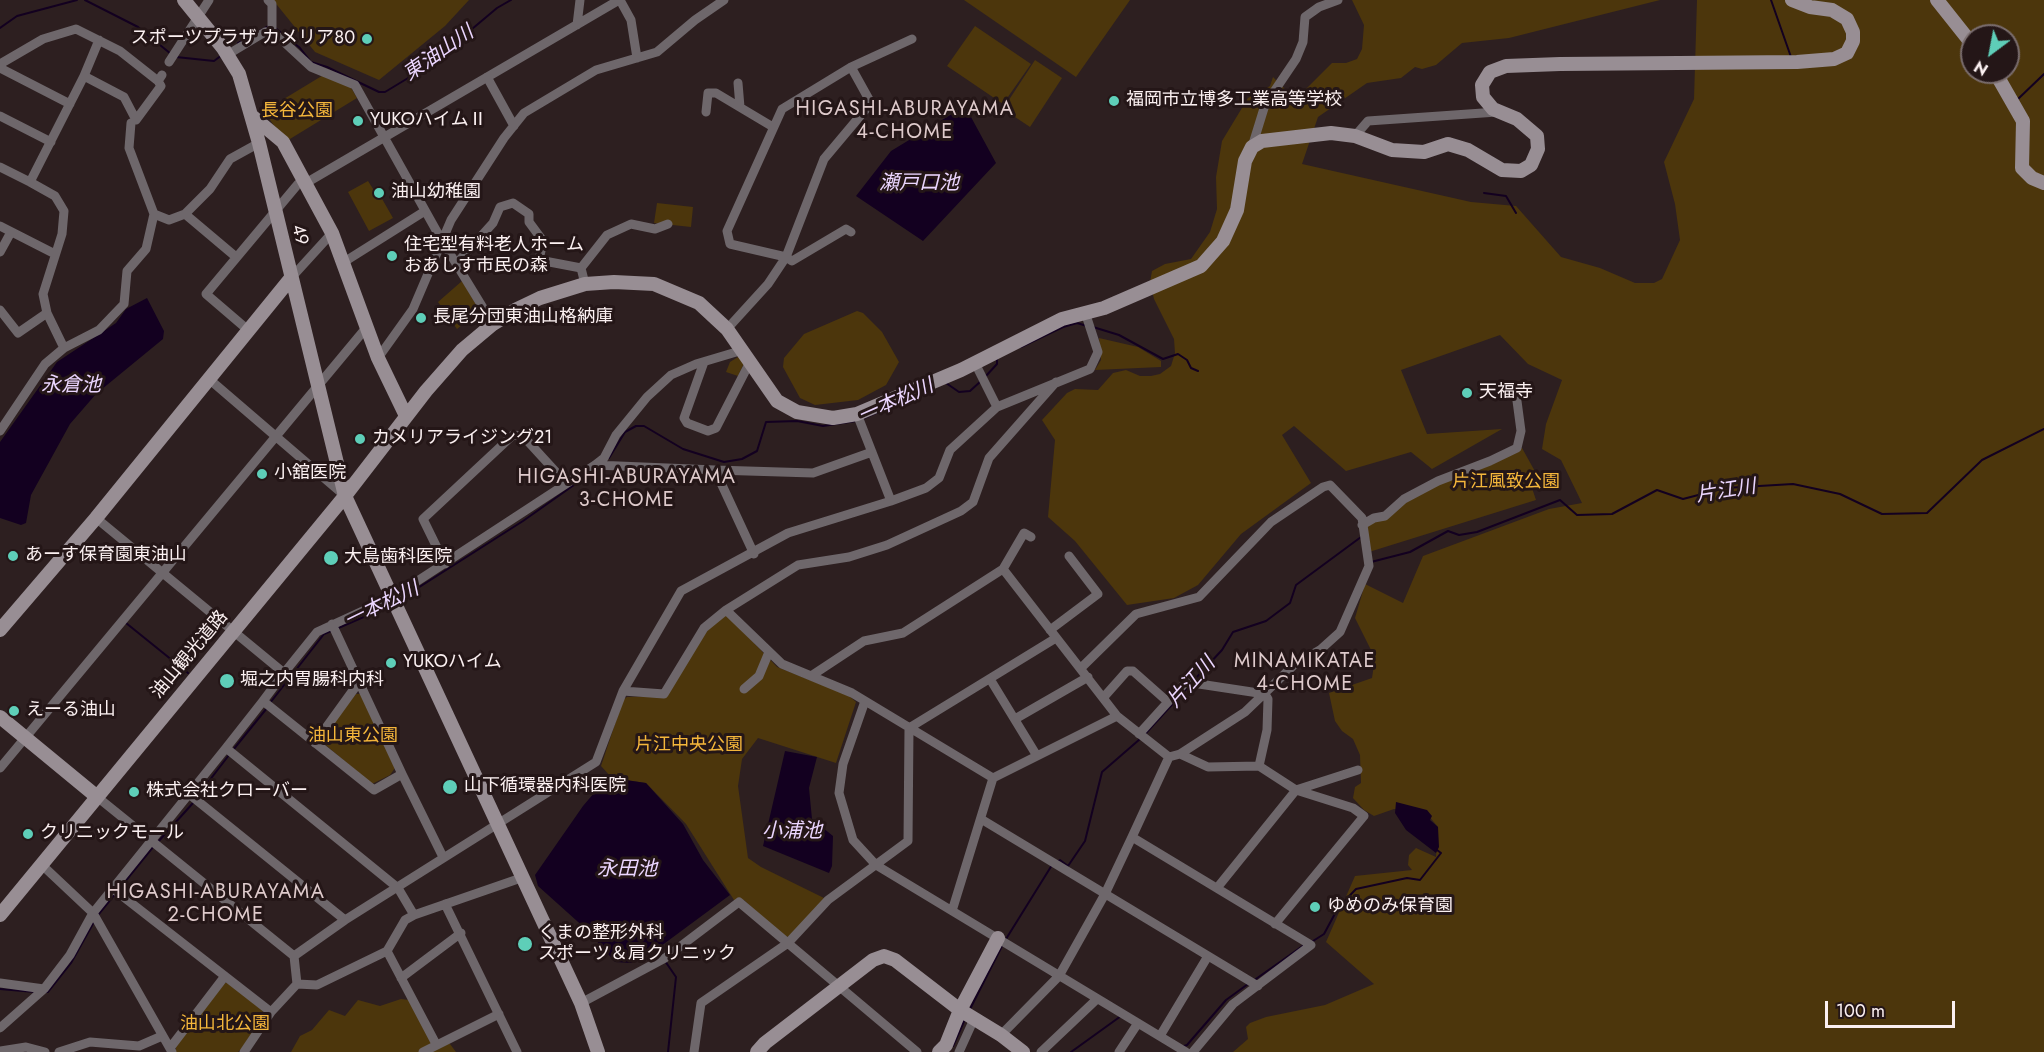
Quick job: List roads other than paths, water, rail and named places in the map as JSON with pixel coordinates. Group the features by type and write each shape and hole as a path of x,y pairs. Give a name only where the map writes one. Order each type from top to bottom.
{"street":[{"name":"49","path":"184,0 227,55 238,74 252,116 345,496 496,826 581,1004 598,1052"},
{"path":"171,58 209,0"},
{"path":"268,0 272,4 273,27 311,67 355,85 441,239 493,324"},
{"path":"577,25 580,0"},
{"path":"248,330 206,294 298,184 306,183 620,0 631,20 637,58"},
{"path":"378,358 413,309 441,239 514,126 525,114 596,70 657,52 695,20 724,0"},
{"path":"1252,147 1265,105 1296,60 1303,42 1305,17 1319,7 1338,0"},
{"path":"1252,147 1262,141 1281,137 1331,133 1355,136 1392,150 1424,152 1448,144 1468,150 1502,170 1521,171 1531,165 1538,149 1537,136 1517,119 1493,109 1483,97 1482,84 1490,72 1506,66 1797,62 1834,58 1847,53 1853,41 1853,32 1847,19 1832,10 1810,7 1792,0"},
{"path":"1937,0 1960,29"},
{"path":"227,55 273,27"},
{"path":"70,104 0,66 43,39 76,28 120,51 160,78 161,86 136,120 124,97 84,76"},
{"path":"851,232 846,229 792,261 786,257 730,244 727,231 782,109 851,67 912,39"},
{"path":"30,182 84,76 99,40"},
{"path":"727,329 768,284 786,257 824,159 871,103 851,67"},
{"path":"487,77 514,126"},
{"path":"738,83 740,107"},
{"path":"2002,84 2024,121 2022,168 2032,178 2044,183"},
{"path":"706,112 708,93 716,93 774,127"},
{"path":"1355,136 1368,121 1499,112"},
{"path":"0,116 51,142"},
{"path":"252,116 283,142 332,232 378,358 406,416"},
{"path":"0,431 45,364 64,348 99,330 124,304 127,271 146,249 154,214 129,148 131,123"},
{"path":"154,214 169,220 185,214 210,189 230,159 259,143"},
{"name":"油山観光道路","path":"0,915 345,496 406,416 462,350 493,324 540,298 585,284 614,282 654,284 699,303 727,329 777,401 798,412 833,418 859,418 977,368 1062,319 1086,316 1201,266 1223,241 1237,210 1245,160 1252,147"},
{"path":"0,167 55,196 64,211 65,222 43,294 47,313 64,348"},
{"path":"456,264 493,223 500,207 513,203 529,214 529,222 543,241 539,260 581,268"},
{"path":"344,262 425,211"},
{"path":"185,214 236,257"},
{"path":"581,268 607,235 632,224 655,229 668,225"},
{"path":"0,226 56,254"},
{"path":"0,252 11,232"},
{"path":"1,629 96,518 291,278 332,232"},
{"path":"581,268 585,284"},
{"path":"0,310 18,333 47,313"},
{"path":"294,956 443,857 596,762 623,691 681,591 754,554 788,533 926,489 939,478 950,450 997,407 1090,369 1098,352 1089,332 1086,316"},
{"path":"0,768 366,328"},
{"path":"704,362 684,417 687,423 708,431 716,428 747,356"},
{"path":"0,1028 44,989 116,891 193,798 266,704 284,673 316,632 334,628 395,602 445,564 596,465 604,458 616,435 671,375 704,362 747,356"},
{"path":"977,368 997,407"},
{"path":"209,379 345,496"},
{"path":"623,691 664,694 704,628 726,610 798,565 849,557 878,548 909,537 961,511 973,502 989,458 1056,382"},
{"path":"1362,525 1374,518 1385,516 1404,499 1438,481 1517,448 1521,431 1517,401"},
{"path":"859,418 891,501"},
{"path":"445,564 423,519 513,435 524,436 566,483"},
{"path":"596,465 813,473 872,452"},
{"path":"715,470 754,554"},
{"path":"1001,1035 1059,976 1105,894 1169,757 1180,754 1245,712 1294,665 1320,650 1340,632 1369,566 1362,518 1353,506 1330,485 1323,487 1271,522 1199,597 1136,614 1081,668"},
{"path":"96,518 284,673"},
{"path":"811,676 864,641 903,633 1003,569 1024,533 1031,537"},
{"path":"909,728 990,678 1053,634 1098,594 1069,560"},
{"path":"1003,569 1117,716 1169,757"},
{"path":"726,610 782,664 852,693 993,778"},
{"path":"334,628 443,857"},
{"path":"744,689 759,676 769,652"},
{"path":"1103,698 1127,671 1133,671 1168,702"},
{"path":"1015,719 1088,677"},
{"path":"990,678 1037,756"},
{"path":"315,743 359,682"},
{"path":"1139,734 1168,702 1194,682 1265,694"},
{"path":"1259,766 1268,730 1268,699 1265,694"},
{"path":"865,701 843,765 839,793 853,840 876,865 1097,999 1138,1023 1162,1033 1186,1052"},
{"path":"266,704 374,790 402,774"},
{"path":"952,911 993,778 1117,716"},
{"path":"0,717 154,845 294,956 297,984 271,1012 244,1052"},
{"path":"694,1052 701,1003 788,944 828,900 908,841 909,728"},
{"path":"229,751 398,888 414,915"},
{"path":"1180,754 1208,767 1259,766 1296,790 1353,808 1365,816 1275,924"},
{"path":"1217,888 1296,790 1358,770"},
{"path":"193,798 345,920"},
{"path":"981,819 1254,983"},
{"path":"1132,837 1308,943 1254,983 1233,1004 1193,1052"},
{"path":"42,865 96,918 171,1050 225,976"},
{"path":"297,984 317,985 387,951 405,920 414,915 521,878"},
{"path":"116,891 271,1012"},
{"path":"581,1004 665,958 739,902 838,988 917,1052"},
{"path":"445,904 517,1052"},
{"path":"401,978 461,933"},
{"path":"959,1052 969,1016 1004,942"},
{"path":"387,951 436,1044"},
{"path":"757,1052 765,1043 873,960 884,956 895,960 969,1016 1001,1035 1023,1052"},
{"path":"1162,1033 1208,956"},
{"path":"0,983 44,989"},
{"path":"1041,1052 1097,999"},
{"path":"423,1052 499,1014"},
{"path":"939,1052 969,1016"},
{"path":"1119,1052 1138,1023"},
{"path":"59,1052 90,1042 139,1049 162,1036"},
{"path":"0,1051 26,1047 45,1052"}],"water":[{"name":"瀬戸口池","path":"965,106 996,163 923,241 856,196 891,151"},
{"name":"永倉池","path":"147,298 164,331 163,339 96,394 70,424 31,495 26,523 21,525 0,518 0,442 57,362 116,323 126,309"},
{"name":"小浦池","path":"785,751 817,757 809,788 812,819 833,836 832,866 829,873 763,846"},
{"name":"永田池","path":"612,778 646,783 683,824 703,860 730,895 657,949 631,963 615,962 587,930 538,886 535,875 583,806 600,786"},
{"path":"1396,802 1427,810 1432,816 1430,820 1438,827 1439,847 1436,853 1406,830 1395,813"}],"waterway":[{"name":"東油山川","path":"0,28 17,16 77,0"},
{"name":"東油山川","path":"85,0 138,27 171,54"},
{"name":"東油山川","path":"274,27 300,48 311,62 327,67 379,92 385,92 428,66 497,8 511,0"},
{"path":"1771,0 1791,57"},
{"name":"東油山川","path":"238,43 270,25"},
{"name":"東油山川","path":"176,57 214,61 222,55"},
{"path":"2018,99 2044,74"},
{"path":"1484,193 1506,196 1516,213"},
{"name":"一本松川","path":"1021,347 1063,327 1077,323 1087,326"},
{"name":"一本松川","path":"1093,327 1119,335 1163,359 1178,354 1187,360 1191,368 1198,371"},
{"name":"一本松川","path":"985,377 997,364 997,359"},
{"name":"一本松川","path":"946,383 959,392 970,391 981,381"},
{"name":"一本松川","path":"862,419 878,412"},
{"name":"一本松川","path":"609,458 625,432 636,426 644,426 683,449 724,462 742,459 757,451 766,422 797,421 823,426 856,421"},
{"name":"片江川","path":"1371,562 1410,552 1448,531 1459,535 1477,532 1560,500 1577,515 1612,514 1657,490 1683,499 1725,488 1793,484 1840,494 1882,514 1927,513 1982,460 2044,429"},
{"name":"一本松川","path":"399,600 523,521 598,468"},
{"name":"片江川","path":"1195,679 1222,650 1233,632 1266,621 1290,603 1296,585 1361,537"},
{"name":"一本松川","path":"336,629 389,606"},
{"path":"126,623 188,673"},
{"name":"一本松川","path":"270,703 324,634 331,631"},
{"name":"片江川","path":"1146,733 1189,686"},
{"name":"一本松川","path":"233,750 267,708"},
{"name":"片江川","path":"1057,862 1060,860 1068,866 1085,841 1102,772 1140,739"},
{"name":"一本松川","path":"196,798 229,755"},
{"name":"一本松川","path":"157,843 193,803"},
{"name":"一本松川","path":"119,889 153,847"},
{"path":"1313,941 1324,934 1338,908 1356,889 1407,878 1420,880 1441,853 1437,850"},
{"name":"片江川","path":"1006,939 1052,865"},
{"name":"一本松川","path":"98,915 115,894"},
{"name":"一本松川","path":"44,992 48,992 71,963 95,920"},
{"name":"片江川","path":"969,1011 1003,944"},
{"path":"1253,981 1304,945"},
{"path":"657,949 662,956"},
{"path":"665,961 676,977 668,1052"},
{"path":"1184,1046 1226,1000 1248,984"},
{"name":"一本松川","path":"0,989 35,992"},
{"path":"1071,1052 1121,1016"},
{"name":"片江川","path":"953,1046 965,1019"}],"place":[{"name":"スポーツプラザ カメリア８０","path":"367,39"},
{"name":"福岡市立博多工業高等学校","path":"1114,101"},
{"name":"YUKOハイムⅡ","path":"358,121"},
{"name":"油山幼稚園","path":"379,193"},
{"name":"住宅型有料老人ホーム おあしす市民の森","path":"392,256"},
{"name":"長尾分団東油山格納庫","path":"421,318"},
{"name":"天福寺","path":"1467,393"},
{"name":"カメリアライジング21","path":"360,439"},
{"name":"小舘医院","path":"262,474"},
{"name":"あーす保育園東油山","path":"13,556"},
{"name":"大島歯科医院","path":"331,558"},
{"name":"YUKOハイム","path":"391,663"},
{"name":"堀之内胃腸科内科","path":"227,681"},
{"name":"えーる油山","path":"14,711"},
{"name":"山下循環器内科医院","path":"450,787"},
{"name":"株式会社クローバー","path":"134,792"},
{"name":"クリニックモール","path":"28,834"},
{"name":"ゆめのみ保育園","path":"1315,907"},
{"name":"くまの整形外科 スポーツ＆肩クリニック","path":"525,944"}],"district":[{"name":"HIGASHI-ABURAYAMA 4-CHOME","path":"905,122"},
{"name":"HIGASHI-ABURAYAMA 3-CHOME","path":"627,490"},
{"name":"MINAMIKATAE 4-CHOME","path":"1305,674"},
{"name":"HIGASHI-ABURAYAMA 2-CHOME","path":"216,904"}],"park label":[{"name":"長谷公園","path":"297,112"},
{"name":"片江風致公園","path":"1506,483"},
{"name":"油山東公園","path":"353,737"},
{"name":"片江中央公園","path":"689,746"},
{"name":"油山北公園","path":"225,1025"}]}
